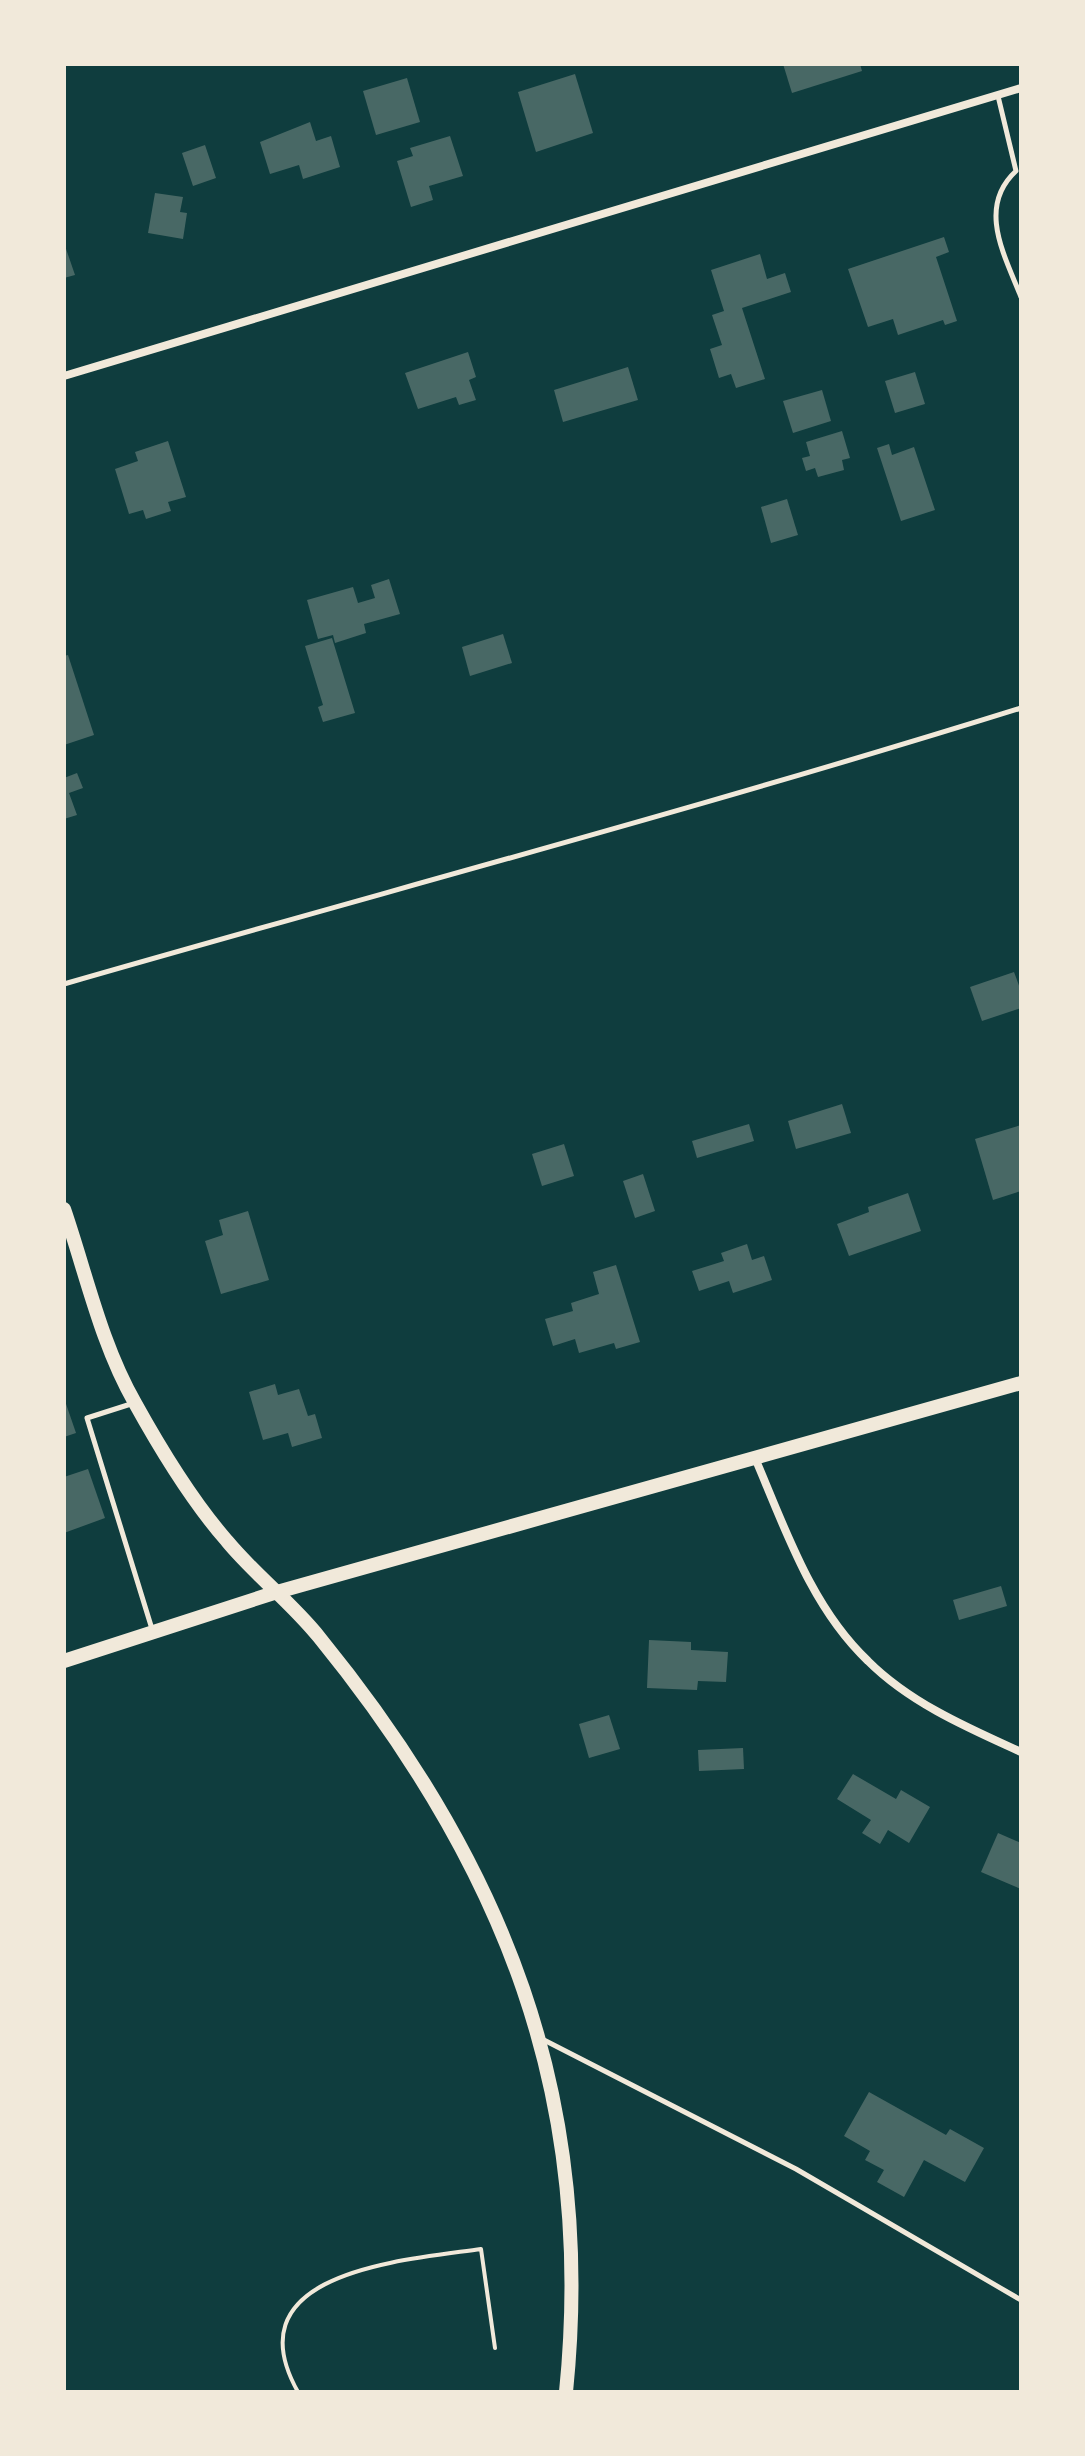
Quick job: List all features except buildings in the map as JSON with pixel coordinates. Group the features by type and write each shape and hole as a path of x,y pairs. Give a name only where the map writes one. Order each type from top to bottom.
{"main road":[{"path":"64,1209 117,1365 135,1403 174,1469 227,1542 316,1633 375,1708 432,1793 479,1878 516,1963 542,2039 560,2117 571,2209 573,2280 566,2392"},
{"path":"64,1661 277,1592 1021,1383"}],"street":[{"path":"64,376 1021,88"},
{"path":"755,1458 820,1602 868,1662 947,1718 1021,1752"}],"lane":[{"path":"997,95 1016,171 1000,185 993,218 1021,297"},
{"path":"64,984 415,882 768,787 1021,708"},
{"path":"135,1403 87,1418 153,1632"},
{"path":"542,2039 796,2169 1021,2300"}],"path":[{"path":"298,2392 288,2375 282,2350 283,2328 297,2304 324,2283 367,2267 481,2249 495,2348"}]}
